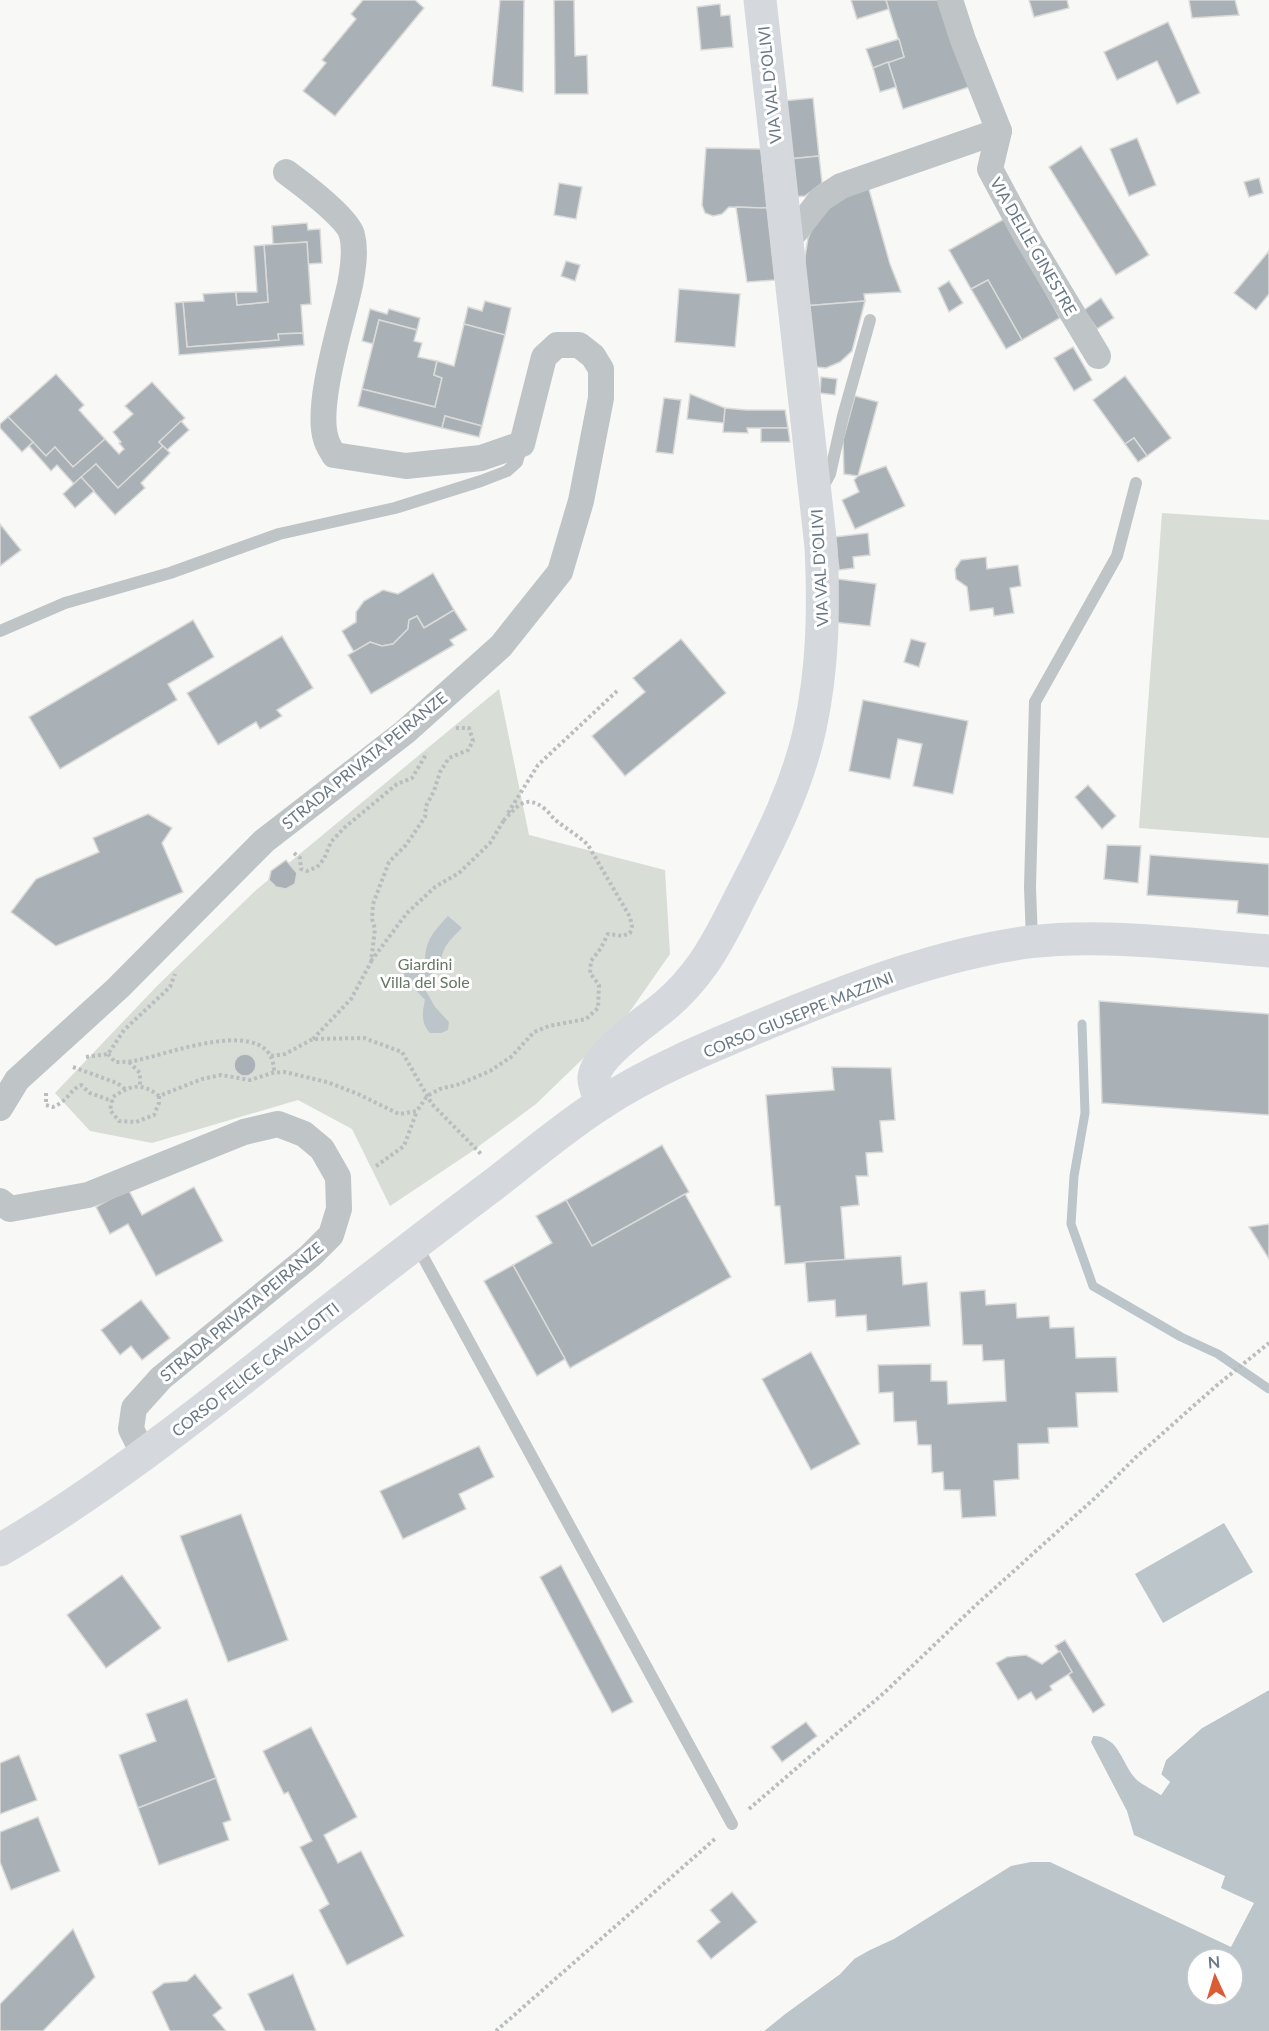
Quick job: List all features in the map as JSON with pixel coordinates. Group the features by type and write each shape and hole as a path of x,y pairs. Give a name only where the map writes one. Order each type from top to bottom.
{"main road":[{"name":"VIA VAL D'OLIVI","path":"602,1103 594,1078 598,1066 612,1048 669,1003 693,978 711,952 762,855 792,788 810,730 823,640 824,593 821,547 760,0"},
{"name":"CORSO GIUSEPPE MAZZINI","path":"503,1177 602,1103 648,1077 726,1040 834,995 910,969 979,951 1032,942 1108,939 1269,951"},
{"name":"CORSO FELICE CAVALLOTTI","path":"0,1550 54,1518 144,1455 503,1177"}],"street":[{"path":"784,230 796,231 821,199 841,186 999,131 963,40 950,0"},
{"name":"VIA DELLE GINESTRE","path":"999,131 990,169 1026,236 1098,356"},
{"path":"286,172 326,203 352,233 354,264 331,364 323,415 325,438 334,455 406,466 481,458 522,444"},
{"name":"STRADA PRIVATA PEIRANZE","path":"0,1108 17,1080 63,1049 118,988 264,841 405,732 501,645 560,572 581,501 602,398 601,369 592,356 579,345 557,345 544,357 522,444"},
{"name":"STRADA PRIVATA PEIRANZE","path":"0,1201 10,1209 88,1195 244,1132 278,1124 304,1134 322,1149 338,1177 339,1209 331,1235 310,1256 161,1377 134,1408 131,1429 144,1455"}],"lane":[{"path":"815,493 825,486 830,474 843,416 870,320"},
{"path":"0,631 65,603 170,573 279,534 395,508 481,481 507,471 517,462 522,444"},
{"path":"1032,942 1030,887 1035,702 1117,556 1136,483"},
{"path":"416,1243 732,1824"}],"path":[{"path":"271,1056 285,1054 313,1039 351,999 371,962 407,913 435,887 459,873 490,843 538,765 617,691"},
{"path":"371,962 375,929 372,919 373,904 389,862 406,845 425,817 426,806 440,772 449,758 468,750 473,741 469,728 454,728 449,731"},
{"path":"291,852 300,858 301,869 307,871 317,867 324,859 330,842 397,784 412,778 430,750"},
{"path":"376,1166 404,1146 417,1111 427,1096 490,1071 511,1057 534,1032 549,1026 586,1019 598,1008 599,985 590,973 591,962 608,934 623,936 630,933 632,926 625,906 598,860 580,837 558,822 536,802 526,801 518,805 503,821"},
{"path":"63,1049 96,1057 108,1054 124,1030 170,987 176,972"},
{"path":"313,1039 364,1038 402,1052 432,1104 503,1177"},
{"path":"108,1054 115,1062 134,1061 196,1045 228,1040 246,1041 260,1044 271,1056 274,1073"},
{"path":"63,1049 72,1066 117,1083 125,1089"},
{"path":"129,1061 140,1073 140,1087"},
{"path":"159,1096 202,1079 221,1075 250,1080 274,1073 290,1073 327,1082 399,1114 417,1111"},
{"path":"46,1090 46,1105 53,1107 64,1102 75,1088 81,1085 90,1093 112,1101"},
{"path":"129,1087 148,1087 159,1096 154,1115 136,1122 119,1121 110,1110 113,1096 129,1087"},
{"path":"496,2031 885,1692 976,1605 1096,1497 1136,1457 1216,1386 1269,1343"}],"green space":[{"path":"1162,513 1269,520 1269,838 1139,828"},
{"name":"Giardini Villa del Sole","path":"499,689 529,835 665,870 670,954 626,1017 536,1104 471,1152 390,1206 352,1129 298,1100 152,1143 90,1131 55,1093 157,986 255,891"}],"shaded area":[{"path":"448,916 462,928 446,945 440,967 421,982 435,1007 449,1022 448,1030 441,1033 430,1033 423,1018 425,1000 415,989 407,988 403,980 404,971 425,959 429,940"},
{"path":"1224,1523 1253,1572 1163,1623 1135,1574"},
{"path":"1269,1690 1269,2031 764,2031 840,1974 854,1959 894,1939 1011,1866 1031,1862 1050,1862 1231,1947 1254,1903 1221,1888 1225,1876 1134,1835 1127,1811 1091,1742 1093,1736 1109,1741 1120,1752 1137,1780 1161,1795 1170,1782 1161,1775 1166,1760 1202,1728"}],"pier":[{"path":"1269,1687 1269,1690 1202,1728 1166,1760 1161,1774 1170,1782 1161,1795 1136,1779 1114,1744 1101,1736 1093,1736 1091,1742 1088,1740 1092,1734 1102,1733 1116,1741 1139,1777 1160,1791 1166,1783 1158,1775 1164,1758 1200,1726"},
{"path":"853,1956 854,1959 840,1974 761,2031 771,2020 822,1985"}],"building":[{"path":"363,0 415,0 424,8 335,116 303,91 326,63 322,60 356,19 351,14"},
{"path":"500,0 524,0 523,92 492,86"},
{"path":"554,0 574,0 575,56 587,55 588,94 555,94"},
{"path":"851,0 886,0 889,9 857,19"},
{"path":"886,0 940,0 969,87 903,109 888,62 904,57"},
{"path":"1029,0 1067,0 1069,8 1034,17"},
{"path":"1189,0 1235,0 1239,15 1192,18"},
{"path":"720,4 721,16 730,15 733,47 701,50 697,7"},
{"path":"1168,22 1200,93 1177,104 1157,61 1117,80 1104,52"},
{"path":"899,39 904,57 873,68 866,49"},
{"path":"888,62 896,87 880,92 873,68"},
{"path":"813,98 819,156 789,159 783,101"},
{"path":"1137,138 1156,185 1129,196 1110,149"},
{"path":"1081,146 1149,255 1116,275 1049,167"},
{"path":"706,148 761,149 767,208 729,207 722,214 713,216 705,213 702,205"},
{"path":"819,156 822,183 805,196 793,197 789,159"},
{"path":"1259,178 1263,193 1249,197 1244,182"},
{"path":"559,183 582,187 576,219 554,215"},
{"path":"868,186 890,264 901,292 864,294 865,301 804,306 805,257 808,238 817,218 833,195"},
{"path":"736,207 767,208 775,280 747,282"},
{"path":"1004,219 1060,318 1022,340 988,280 971,289 949,250"},
{"path":"307,223 308,230 320,229 322,263 308,264 307,242 273,244 272,226"},
{"path":"307,242 311,304 301,305 303,333 278,334 279,340 187,347 183,302 204,301 203,294 236,292 237,305 268,302 264,245"},
{"path":"264,245 268,302 237,305 236,292 257,292 254,246"},
{"path":"1269,251 1269,294 1256,310 1234,293"},
{"path":"566,261 580,265 575,281 561,276"},
{"path":"988,280 1022,340 1006,349 971,289"},
{"path":"949,281 963,303 949,312 938,288"},
{"path":"679,289 740,294 735,347 675,342"},
{"path":"1101,298 1114,318 1097,329 1084,310"},
{"path":"485,301 511,308 505,335 464,324 468,307 482,311"},
{"path":"865,301 852,351 840,362 826,368 807,366 804,306"},
{"path":"183,302 187,347 279,340 278,334 303,333 304,345 179,355 175,303"},
{"path":"370,309 387,314 389,309 420,318 417,330 379,320 373,344 362,341"},
{"path":"379,320 417,330 414,341 422,343 418,357 437,361 434,375 442,378 435,407 362,389"},
{"path":"464,324 505,335 482,426 445,416 442,428 358,406 362,389 435,407 442,378 434,375 437,361 454,366"},
{"path":"1073,347 1092,380 1074,391 1054,358"},
{"path":"56,374 84,405 79,410 105,439 73,467 55,447 46,456 8,417"},
{"path":"1125,376 1171,438 1147,456 1134,438 1125,444 1093,400"},
{"path":"821,377 837,379 835,395 820,393"},
{"path":"152,382 185,418 159,442 163,446 118,488 96,464 74,484 57,465 51,471 29,446 33,442 46,456 55,447 73,467 105,439 119,454 124,449 113,432 133,414 125,406"},
{"path":"690,394 725,408 724,423 687,419"},
{"path":"855,396 878,402 858,476 844,474 843,440"},
{"path":"664,398 681,400 673,454 656,452"},
{"path":"725,408 785,410 788,428 747,428 748,433 723,432"},
{"path":"445,416 482,426 479,437 442,428"},
{"path":"8,417 33,442 22,452 0,428 0,424"},
{"path":"181,421 189,430 167,450 159,442"},
{"path":"761,428 788,428 790,442 761,442"},
{"path":"1134,438 1147,456 1138,462 1125,444"},
{"path":"163,446 170,453 141,483 145,488 115,515 81,477 96,464 118,488"},
{"path":"886,466 905,506 855,529 842,500 859,492 854,480 858,476"},
{"path":"81,477 94,491 75,508 63,494"},
{"path":"0,524 21,550 0,566"},
{"path":"868,533 870,555 853,557 854,568 839,570 835,537"},
{"path":"986,557 987,569 1018,565 1021,586 1010,588 1014,613 994,616 993,608 970,611 967,587 956,579 955,569 961,560"},
{"path":"433,573 454,610 424,628 417,616 409,620 408,629 393,644 382,646 370,642 354,652 342,631 356,622 356,612 364,601 383,590 398,594"},
{"path":"838,579 876,584 870,626 833,622"},
{"path":"454,610 467,630 450,640 454,645 371,694 348,655 370,642 382,646 393,644 408,629 409,620 417,616 424,628"},
{"path":"193,620 214,657 168,684 177,700 60,769 29,717"},
{"path":"282,636 313,688 277,710 282,716 260,729 256,722 218,745 187,693"},
{"path":"681,639 726,693 625,776 592,736 645,692 633,678"},
{"path":"911,639 926,643 919,667 904,662"},
{"path":"863,700 968,721 953,794 913,786 922,744 898,739 890,779 849,771"},
{"path":"1088,785 1116,816 1102,829 1075,797"},
{"path":"148,814 172,828 162,843 183,892 56,946 11,912 36,879 99,852 93,838"},
{"path":"1107,845 1141,846 1138,883 1104,879"},
{"path":"1150,855 1269,864 1269,916 1237,913 1238,901 1147,895"},
{"path":"286,860 297,873 295,884 286,889 276,887 269,880 271,871"},
{"path":"1099,1001 1269,1014 1269,1115 1102,1103"},
{"path":"241,1054 249,1054 256,1061 256,1069 249,1076 241,1076 234,1069 234,1061"},
{"path":"832,1067 891,1068 895,1120 880,1121 883,1152 866,1153 868,1176 856,1176 859,1205 841,1207 845,1260 785,1264 780,1206 775,1206 766,1095 834,1090"},
{"path":"662,1145 689,1192 592,1246 566,1200"},
{"path":"194,1187 223,1241 156,1276 128,1224 110,1234 96,1207 128,1189 142,1215"},
{"path":"685,1194 731,1277 570,1368 513,1265 552,1243 536,1216 566,1200 592,1246"},
{"path":"1269,1224 1269,1259 1249,1227"},
{"path":"901,1256 903,1285 927,1282 930,1326 867,1331 866,1315 836,1317 835,1300 808,1302 805,1262"},
{"path":"513,1265 565,1359 537,1376 484,1281"},
{"path":"985,1290 986,1305 1016,1303 1017,1318 1049,1316 1050,1328 1074,1327 1076,1358 1116,1357 1118,1392 1076,1393 1078,1427 1048,1428 1049,1443 1018,1444 1019,1479 994,1481 996,1516 962,1518 960,1490 944,1490 943,1472 932,1473 931,1445 918,1445 916,1421 894,1422 893,1392 879,1393 878,1365 931,1364 931,1381 947,1381 948,1404 1006,1401 1004,1360 983,1361 982,1345 963,1345 960,1292"},
{"path":"141,1300 170,1338 142,1360 131,1346 120,1355 101,1330"},
{"path":"811,1352 860,1444 811,1470 762,1379"},
{"path":"479,1446 494,1477 459,1494 466,1509 403,1539 380,1491"},
{"path":"241,1514 288,1640 228,1662 180,1536"},
{"path":"561,1565 633,1702 612,1713 540,1577"},
{"path":"122,1575 161,1628 106,1668 67,1615"},
{"path":"1065,1640 1105,1705 1093,1713 1068,1674 1072,1672 1055,1646"},
{"path":"1060,1651 1072,1672 1050,1686 1052,1690 1036,1700 1031,1692 1018,1700 996,1663 1007,1657 1026,1655 1042,1664"},
{"path":"187,1699 216,1778 138,1808 119,1755 156,1741 146,1714"},
{"path":"806,1722 817,1736 782,1762 771,1747"},
{"path":"311,1727 357,1817 324,1835 338,1863 361,1851 404,1936 347,1965 319,1910 329,1904 300,1847 312,1841 288,1792 284,1794 263,1751"},
{"path":"19,1755 37,1800 0,1814 0,1763"},
{"path":"216,1778 231,1820 223,1823 229,1840 159,1865 138,1808"},
{"path":"38,1817 60,1871 11,1890 0,1862 0,1832"},
{"path":"732,1892 757,1922 711,1959 697,1941 720,1922 710,1910"},
{"path":"73,1929 95,1977 43,2031 0,2031 0,2004"},
{"path":"195,1974 222,2008 213,2015 226,2031 170,2031 152,1992 164,1983 187,1981"},
{"path":"293,1974 316,2031 265,2031 248,1994"}],"waterway":[{"path":"1082,1024 1085,1113 1074,1176 1071,1224 1093,1286 1181,1337 1218,1354 1269,1389"}]}
